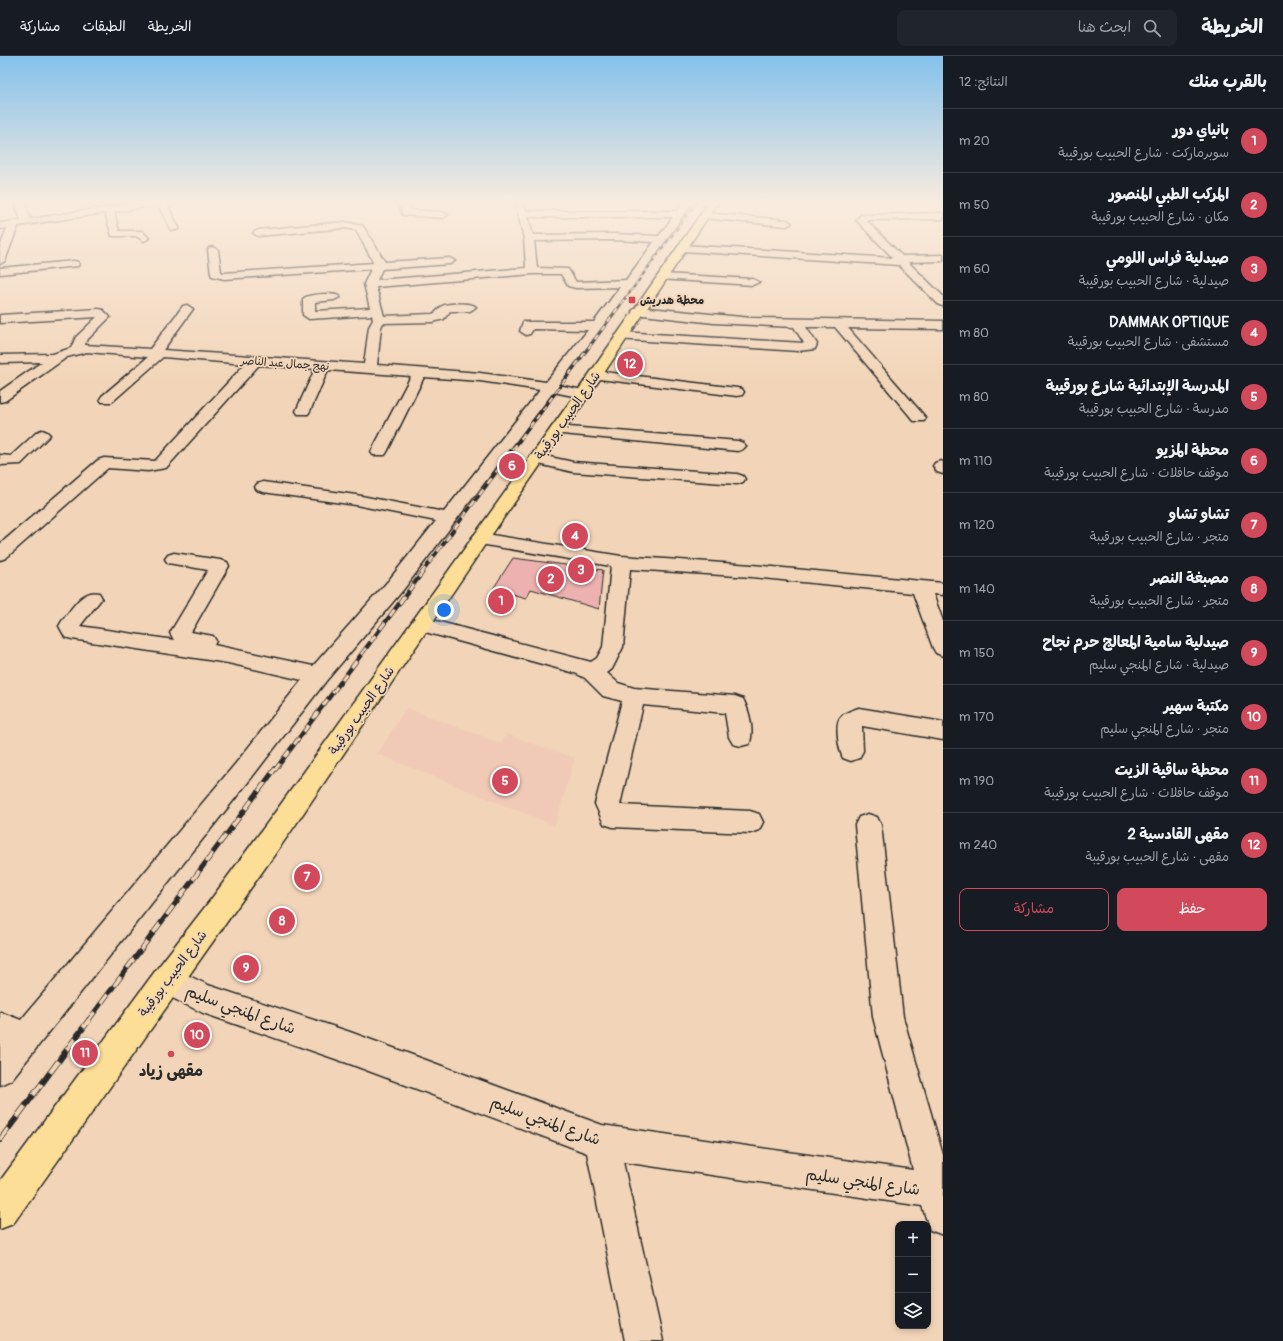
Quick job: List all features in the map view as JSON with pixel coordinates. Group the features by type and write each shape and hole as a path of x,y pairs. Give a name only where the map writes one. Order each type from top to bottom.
{"main road":[{"name":"شارع الحبيب بورقيبة","path":"0,1211 166,980 222,907 285,819 583,394 638,311 673,262"}],"street":[{"path":"214,262 216,274 224,276 432,262"},
{"path":"370,370 375,327 378,316 370,284 377,265 380,262"},
{"path":"531,262 532,271"},
{"path":"0,1069 13,1032 244,770 322,670 396,585 645,262"},
{"path":"901,262 943,303"},
{"path":"0,271 74,264"},
{"path":"370,284 557,269 564,271 572,284 576,285 630,283"},
{"path":"663,277 753,282"},
{"path":"334,297 309,299 309,315 433,318 440,316 448,308 470,307"},
{"path":"108,399 156,354 187,309"},
{"path":"638,311 723,319 943,325"},
{"path":"0,319 99,313 104,317 80,340 78,349"},
{"path":"622,336 810,346 811,344 797,322"},
{"path":"837,322 919,418"},
{"path":"526,331 527,325 597,326"},
{"name":"نهج جمال عبد الناصر","path":"1,399 62,354 78,349 480,377 550,387 583,394"},
{"path":"0,359 56,358"},
{"path":"0,554 104,463 148,466 160,465 256,361"},
{"path":"303,411 310,392 323,366"},
{"path":"379,452 419,373"},
{"path":"596,375 737,392"},
{"path":"557,430 738,446"},
{"path":"0,460 15,461 42,435"},
{"path":"536,459 572,467 737,479"},
{"path":"263,487 356,500 448,518"},
{"path":"480,539 621,562 752,571 943,588"},
{"path":"174,559 220,566 200,595 180,633 186,639 244,648 322,670"},
{"path":"593,672 605,663 613,647 621,562"},
{"path":"920,586 943,648"},
{"path":"92,598 69,626 72,632 228,654 322,670"},
{"path":"421,624 581,667 593,672 610,690 634,696 735,705 741,737"},
{"path":"634,696 607,804 613,816 750,822"},
{"path":"851,751 849,722 859,717 943,731"},
{"path":"868,825 888,1017 941,1200"},
{"name":"شارع المنجي سليم","path":"166,980 203,998 350,1048 602,1142 941,1200"},
{"path":"602,1142 644,1341"}],"shaded area":[{"path":"406,708 501,743 506,734 575,758 555,826 377,754"}],"building":[{"path":"513,558 603,570 599,609 531,589 526,598 493,589"}],"railway":[{"path":"626,298 653,262"},
{"path":"536,419 626,297"},
{"path":"421,574 536,418"},
{"path":"275,770 422,573"},
{"path":"88,1021 275,769"},
{"path":"0,1140 89,1020"}],"place":[{"name":"محطة هدريش","path":"632,300"},
{"name":"مقهى القادسية 2","path":"630,364"},
{"name":"محطة المزيو","path":"512,466"},
{"name":"DAMMAK OPTIQUE","path":"575,536"},
{"name":"صيدلية فراس اللومي","path":"581,570"},
{"name":"المركب الطبي المنصور","path":"551,579"},
{"name":"بانياي دور","path":"501,601"},
{"name":"المدرسة الإبتدائية شارع بورقيبة","path":"505,781"},
{"name":"تشاو تشاو","path":"307,877"},
{"name":"مصبغة النصر","path":"282,921"},
{"name":"صيدلية سامية المعالج حرم نجاح","path":"246,968"},
{"name":"مكتبة سهير","path":"197,1035"},
{"name":"محطة ساقية الزيت","path":"85,1053"},
{"name":"مقهى زياد","path":"171,1054"}]}
